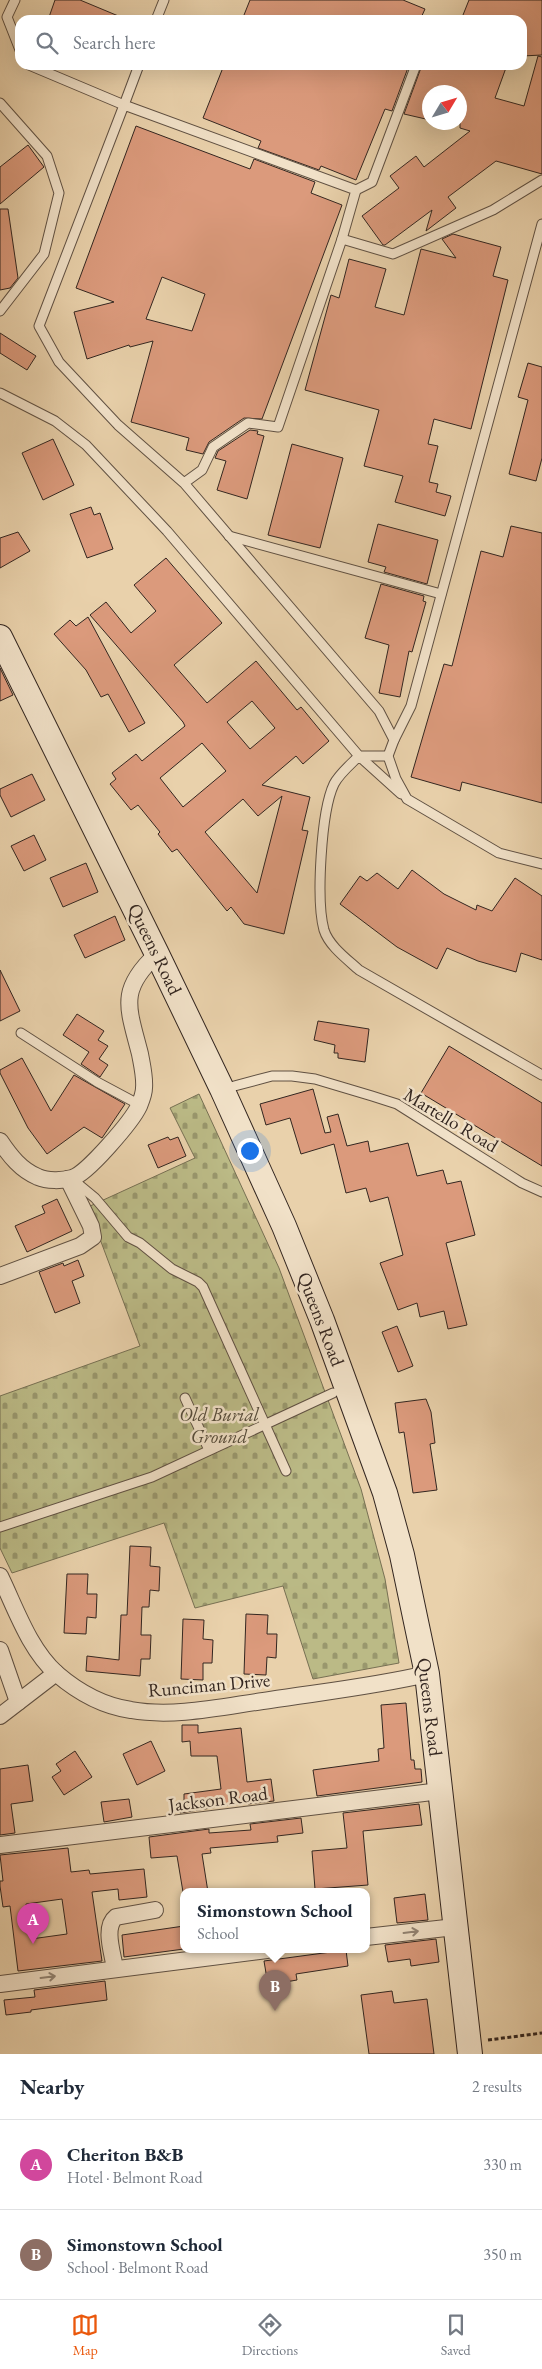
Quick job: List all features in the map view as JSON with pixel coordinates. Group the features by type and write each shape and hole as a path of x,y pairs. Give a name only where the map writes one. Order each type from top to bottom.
{"main road":[{"name":"Queens Road","path":"0,637 222,1089 291,1243 322,1320 370,1450 402,1555 427,1674 455,1926 477,2047"}],"street":[{"path":"0,1140 10,1156 27,1172 40,1178 54,1180 70,1179 88,1169 140,1105 144,1089 143,1070 131,1019 129,998 135,978 157,954"},
{"path":"0,1276 80,1246 93,1237 94,1231 70,1179"},
{"name":"Runciman Drive","path":"0,1576 38,1652 56,1673 80,1691 110,1706 158,1712 249,1703 427,1674"},
{"path":"0,1650 18,1702"},
{"path":"0,1716 56,1673"},
{"name":"Jackson Road","path":"0,1845 440,1791"},
{"path":"115,1969 109,1927 112,1920 116,1916 155,1910"},
{"path":"370,1937 455,1926"},
{"path":"0,1984 243,1953"}],"lane":[{"path":"14,0 8,17 15,36"},
{"path":"158,15 164,0"},
{"path":"42,70 124,105 356,190 372,182 414,70"},
{"path":"137,70 39,326 59,362 118,425 184,483 379,711 394,740"},
{"path":"0,103 47,156 59,194 44,254 0,312"},
{"path":"342,239 393,254 493,210 542,180"},
{"path":"184,483 202,470 213,447 248,423 278,426 342,239 356,190"},
{"path":"407,799 396,779 388,756 411,706 542,224"},
{"path":"0,393 55,420 86,444 167,531 359,756 407,799 499,853 542,864"},
{"path":"228,536 441,594"},
{"path":"388,756 359,756 334,783 328,804 319,895 325,931 336,948 359,970 542,1075"},
{"path":"21,1033 97,1082 140,1105"},
{"name":"Martello Road","path":"222,1089 272,1076 292,1076 315,1079 397,1104 522,1183 542,1192"},
{"path":"70,1179 95,1198 128,1237 140,1243 172,1270 198,1282 203,1287 286,1471"},
{"path":"0,1527 152,1477 333,1392"},
{"path":"185,1398 209,1450"}],"path":[{"path":"477,2047 542,2033"}],"green space":[{"name":"Old Burial Ground","path":"199,1094 279,1268 361,1489 385,1579 399,1663 313,1679 283,1586 195,1608 164,1523 12,1573 0,1548 0,1396 140,1346 88,1207 195,1158 170,1108"}],"building":[{"path":"55,0 80,0 116,15 50,15"},
{"path":"250,0 403,0 425,9 422,15 244,15"},
{"path":"469,0 542,0 542,55 527,56 527,15 463,15"},
{"path":"538,56 542,57 542,174 496,161 448,197 456,208 426,231 432,210 383,245 362,216 399,188 390,176 416,156 424,167 470,131 467,130 467,85 422,85 422,118 404,114 420,70 505,70 495,98 524,106"},
{"path":"222,70 407,70 392,111 385,109 356,180 321,166 319,170 258,148 261,141 203,118"},
{"path":"136,126 250,169 254,159 315,182 311,193 342,205 262,419 244,418 209,442 203,454 186,450 189,438 131,422 153,341 130,347 129,345 87,359 74,312 114,302 76,288","holes":["162,277 205,294 192,331 146,319"]},
{"path":"28,145 44,167 0,204 0,167"},
{"path":"0,209 8,209 18,278 10,288 0,290"},
{"path":"453,234 501,247 493,276 508,280 471,429 434,419 428,444 438,446 429,482 438,484 436,492 451,496 445,516 395,502 403,476 364,466 379,410 305,390 331,295 339,298 349,259 386,269 375,307 404,315 421,249 456,258 442,239"},
{"path":"0,333 36,356 27,370 0,353"},
{"path":"528,363 542,367 542,458 536,481 509,474 528,400 518,397"},
{"path":"250,430 258,431 257,434 264,436 247,499 217,490 226,461 215,458 218,451"},
{"path":"53,439 74,485 43,500 22,453"},
{"path":"292,444 343,458 320,548 268,535"},
{"path":"91,507 94,515 100,513 113,549 87,558 70,514"},
{"path":"378,524 438,540 427,584 384,572 386,567 368,562"},
{"path":"511,526 542,533 542,803 462,782 460,791 411,777 444,664 452,666 481,551 503,557"},
{"path":"18,532 30,551 0,568 0,538"},
{"path":"166,558 222,623 174,665 207,703 256,661 297,710 301,707 329,741 303,764 296,756 262,785 310,797 302,830 308,831 284,934 244,924 231,907 227,911 177,849 172,852 158,834 160,832 138,805 131,810 110,784 116,779 112,773 136,754 142,761 185,726 90,615 106,602 131,633 156,611 134,585","holes":["252,701 275,728 250,749 227,722","202,743 226,771 183,807 160,778","282,796 257,893 205,832 243,799 258,816"]},
{"path":"381,584 424,596 423,601 426,602 412,652 409,651 400,697 379,693 389,645 365,638"},
{"path":"88,617 145,723 129,732 108,694 101,697 86,670 54,634 70,620 76,626"},
{"path":"0,668 13,695 0,701"},
{"path":"32,774 45,800 11,817 0,795 0,789"},
{"path":"34,835 46,860 24,871 11,846"},
{"path":"86,863 98,892 63,907 50,878"},
{"path":"412,870 444,894 476,910 477,905 492,911 515,878 542,896 542,960 521,953 516,972 478,961 447,948 437,969 397,947 340,904 360,876 367,881 377,873 398,889"},
{"path":"115,916 125,940 85,958 74,935"},
{"path":"0,970 20,1011 0,1021"},
{"path":"77,1014 104,1031 98,1040 108,1046 99,1059 108,1065 100,1077 81,1064 89,1052 63,1035"},
{"path":"318,1021 369,1029 365,1062 338,1058 338,1053 334,1053 335,1045 314,1040"},
{"path":"449,1046 542,1103 542,1166 421,1093"},
{"path":"22,1058 51,1111 74,1075 125,1104 102,1138 84,1127 47,1154 28,1128 0,1073 0,1070"},
{"path":"313,1089 325,1133 331,1132 327,1117 338,1114 347,1146 368,1141 370,1152 408,1143 417,1176 443,1170 447,1184 461,1181 475,1235 446,1243 467,1325 448,1329 444,1311 420,1317 417,1303 398,1310 380,1263 403,1255 388,1197 370,1202 366,1188 346,1193 334,1144 301,1154 290,1118 266,1125 260,1104"},
{"path":"168,1137 170,1140 178,1137 186,1156 158,1168 148,1145"},
{"path":"57,1199 72,1231 27,1252 15,1226 45,1213 42,1206"},
{"path":"78,1260 84,1276 72,1281 80,1303 55,1313 39,1272 63,1263 64,1266"},
{"path":"397,1326 413,1366 398,1372 382,1332"},
{"path":"426,1399 431,1412 435,1443 430,1444 437,1490 413,1493 404,1432 399,1433 395,1403"},
{"path":"130,1546 151,1547 150,1566 160,1567 159,1591 150,1590 149,1607 142,1607 141,1635 151,1635 150,1659 141,1659 140,1676 86,1671 87,1656 119,1660 121,1615 127,1615"},
{"path":"67,1574 88,1574 87,1594 97,1594 96,1618 87,1617 86,1634 64,1633"},
{"path":"246,1614 268,1615 267,1634 277,1634 276,1658 267,1657 266,1675 244,1674"},
{"path":"183,1619 204,1620 203,1639 213,1640 212,1663 203,1663 203,1680 181,1679"},
{"path":"406,1703 411,1760 414,1760 415,1769 421,1769 422,1782 317,1796 313,1770 379,1761 378,1749 384,1748 381,1705"},
{"path":"182,1725 198,1725 198,1733 241,1728 247,1782 271,1779 274,1801 248,1804 248,1802 180,1813 179,1803 184,1809 184,1794 221,1789 217,1756 191,1756 190,1741 182,1742"},
{"path":"151,1741 165,1771 137,1785 123,1754"},
{"path":"75,1751 92,1777 64,1795 52,1777 61,1771 56,1764"},
{"path":"28,1765 33,1801 11,1804 15,1833 0,1835 0,1769"},
{"path":"129,1799 132,1817 104,1822 101,1802"},
{"path":"419,1804 422,1825 363,1831 368,1885 315,1888 312,1851 347,1848 343,1813"},
{"path":"301,1818 303,1833 277,1836 278,1842 210,1848 211,1853 202,1854 207,1888 182,1888 177,1856 151,1858 149,1837 209,1829 209,1833 251,1830 250,1824"},
{"path":"68,1848 71,1872 89,1870 90,1874 144,1869 147,1897 119,1900 118,1889 92,1892 102,1961 18,1971 10,1906 3,1907 0,1886 0,1881 3,1881 0,1855","holes":["62,1899 67,1934 31,1939 26,1904"]},
{"path":"425,1894 428,1920 397,1923 394,1898"},
{"path":"180,1927 180,1950 124,1957 122,1935"},
{"path":"436,1939 439,1962 411,1966 410,1959 388,1962 385,1945"},
{"path":"324,1953 346,1953 348,1966 296,1974 297,1980 268,1985 264,1961"},
{"path":"105,1981 107,2000 6,2015 4,2000 35,1997 34,1990"},
{"path":"392,1991 394,2003 427,1999 434,2054 369,2054 361,1995"}],"place":[{"name":"Cheriton B&B","path":"33,1944"},
{"name":"Simonstown School","path":"275,2011"}]}
